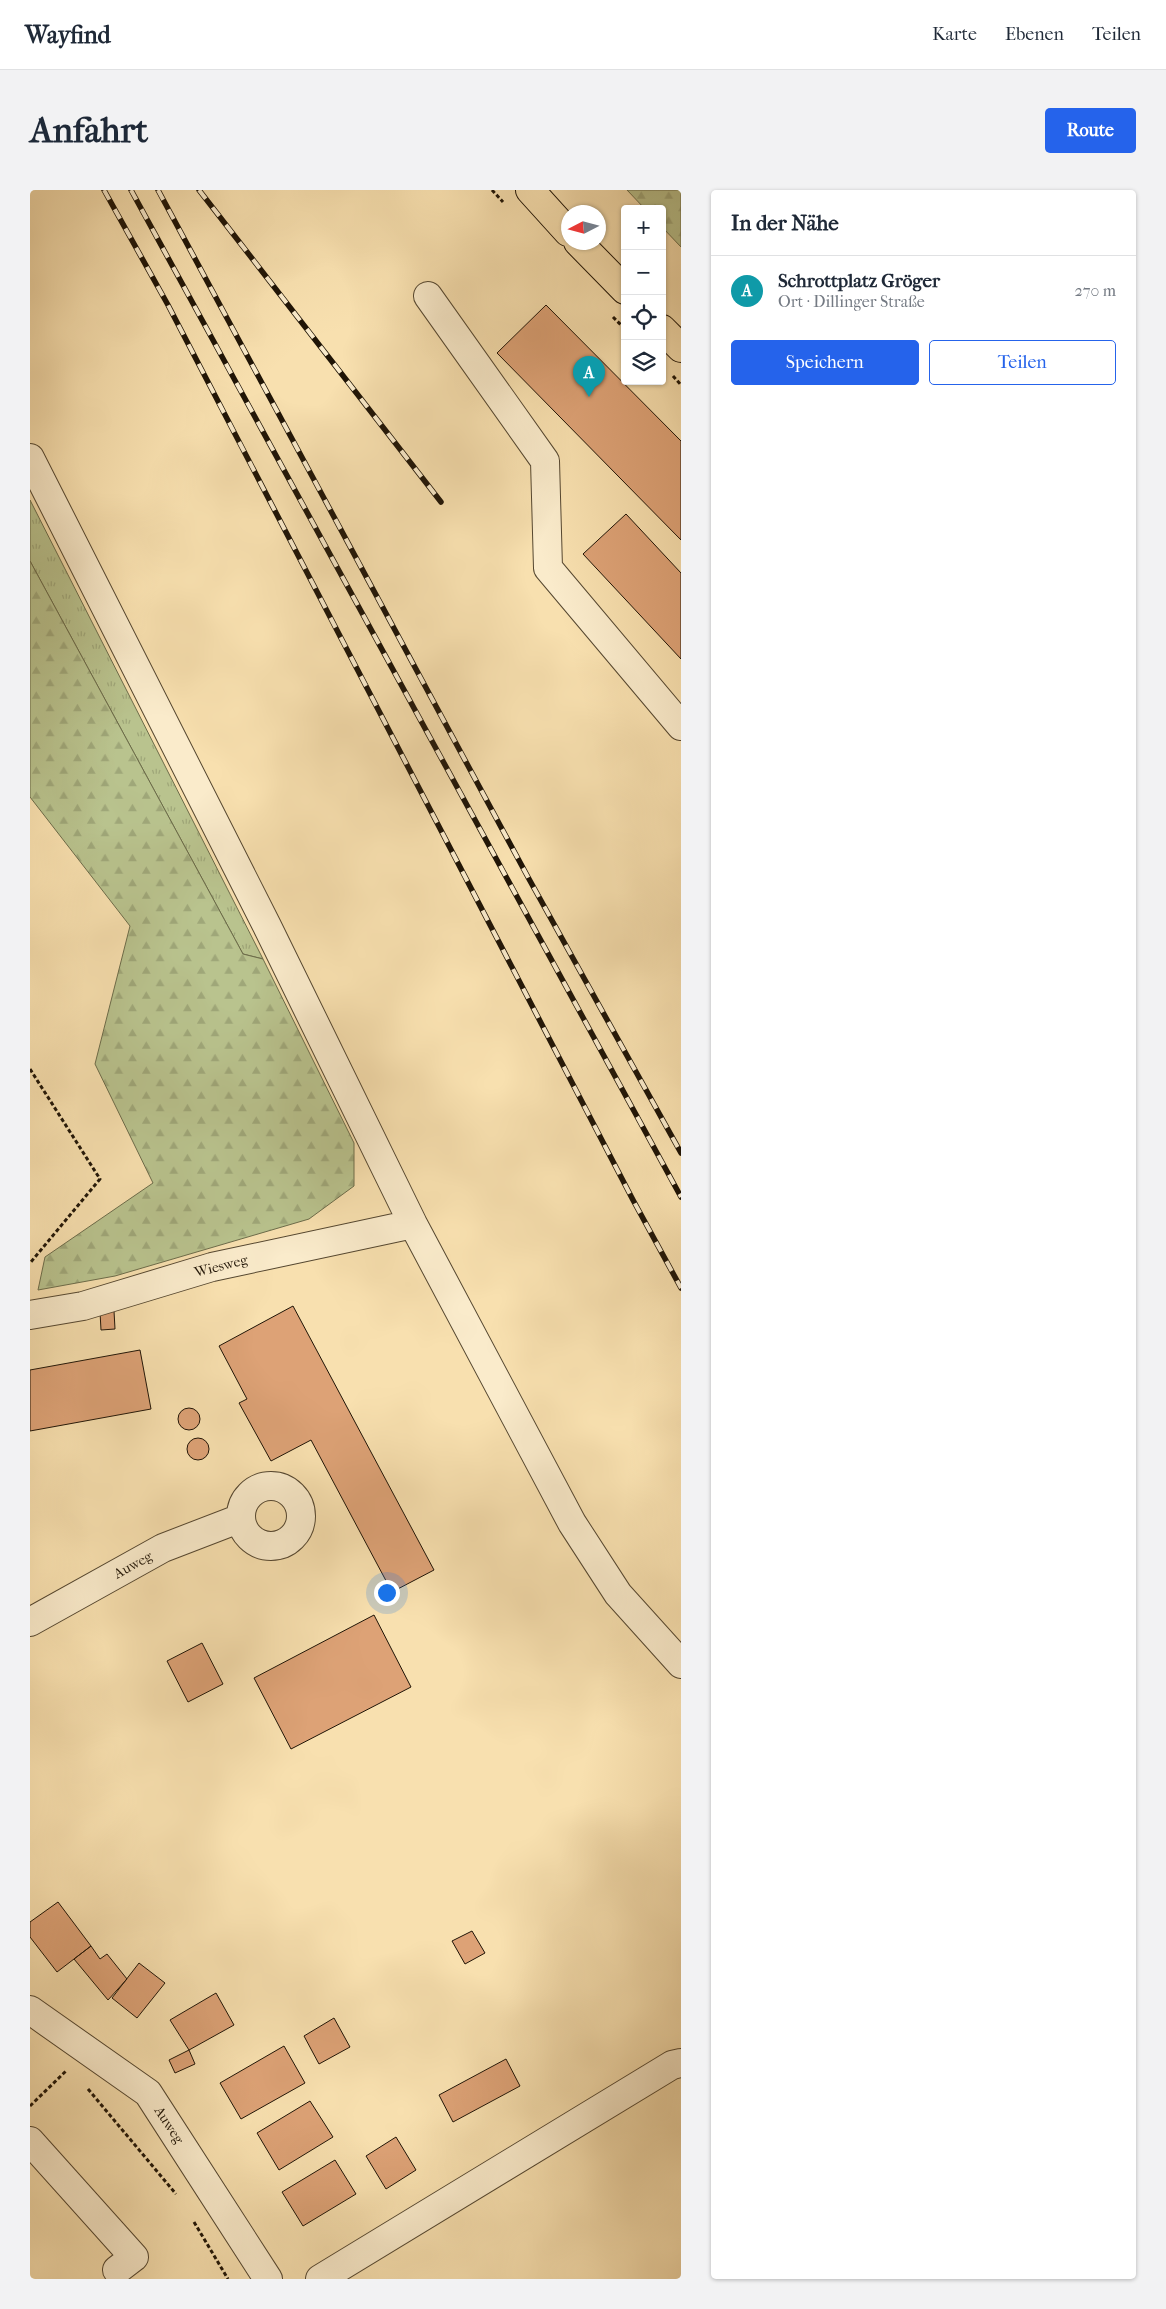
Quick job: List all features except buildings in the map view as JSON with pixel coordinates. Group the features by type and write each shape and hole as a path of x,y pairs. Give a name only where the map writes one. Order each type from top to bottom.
{"main road":[{"path":"538,200 561,225"},
{"path":"586,250 621,286"},
{"path":"666,333 681,348"}],"street":[{"path":"428,296 546,461 548,568 681,726"},
{"path":"30,458 267,926 413,1224 572,1523 618,1594 681,1664"},
{"name":"Wiesweg","path":"30,1315 83,1306 212,1267 413,1224"},
{"name":"Auweg","path":"30,1622 163,1548 241,1518"},
{"name":"Auweg","path":"30,2010 148,2093 268,2279"},
{"path":"320,2279 672,2065 681,2062"},
{"path":"30,2141 134,2257 115,2276"}],"path":[{"path":"30,1069 100,1179 30,1263"},
{"path":"60,2064 73,2074"},
{"path":"30,2106 67,2070"},
{"path":"83,2083 179,2198"},
{"path":"189,2214 228,2279"}],"green space":[{"path":"627,190 681,190 681,247 666,231 666,205 641,205"},
{"path":"30,500 263,959 243,954 30,561"},
{"path":"30,561 243,954 263,959 354,1143 354,1186 309,1219 115,1276 38,1290 45,1257 153,1183 95,1064 130,926 30,797"}],"railway":[{"path":"104,190 168,305 633,1200 681,1288"},
{"path":"131,190 681,1197"},
{"path":"158,190 529,879 681,1153"},
{"path":"199,190 441,502"}],"place":[{"name":"Schrottplatz Gröger","path":"589,397"}]}
